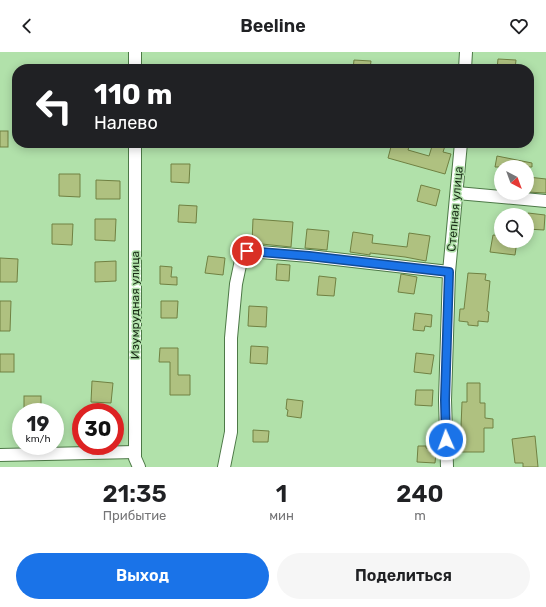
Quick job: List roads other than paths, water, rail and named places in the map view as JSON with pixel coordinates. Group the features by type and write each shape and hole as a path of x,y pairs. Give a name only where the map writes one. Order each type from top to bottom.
{"street":[{"path":"135,52 135,64"},
{"path":"465,64 466,52"},
{"name":"Изумрудная улица","path":"135,148 135,452 139,467"},
{"name":"Степная улица","path":"447,467 445,400 449,272 461,148"},
{"path":"457,193 546,201"},
{"path":"224,467 231,432 231,338 235,292 245,251 309,256 449,272"},
{"path":"0,455 135,452"}]}
